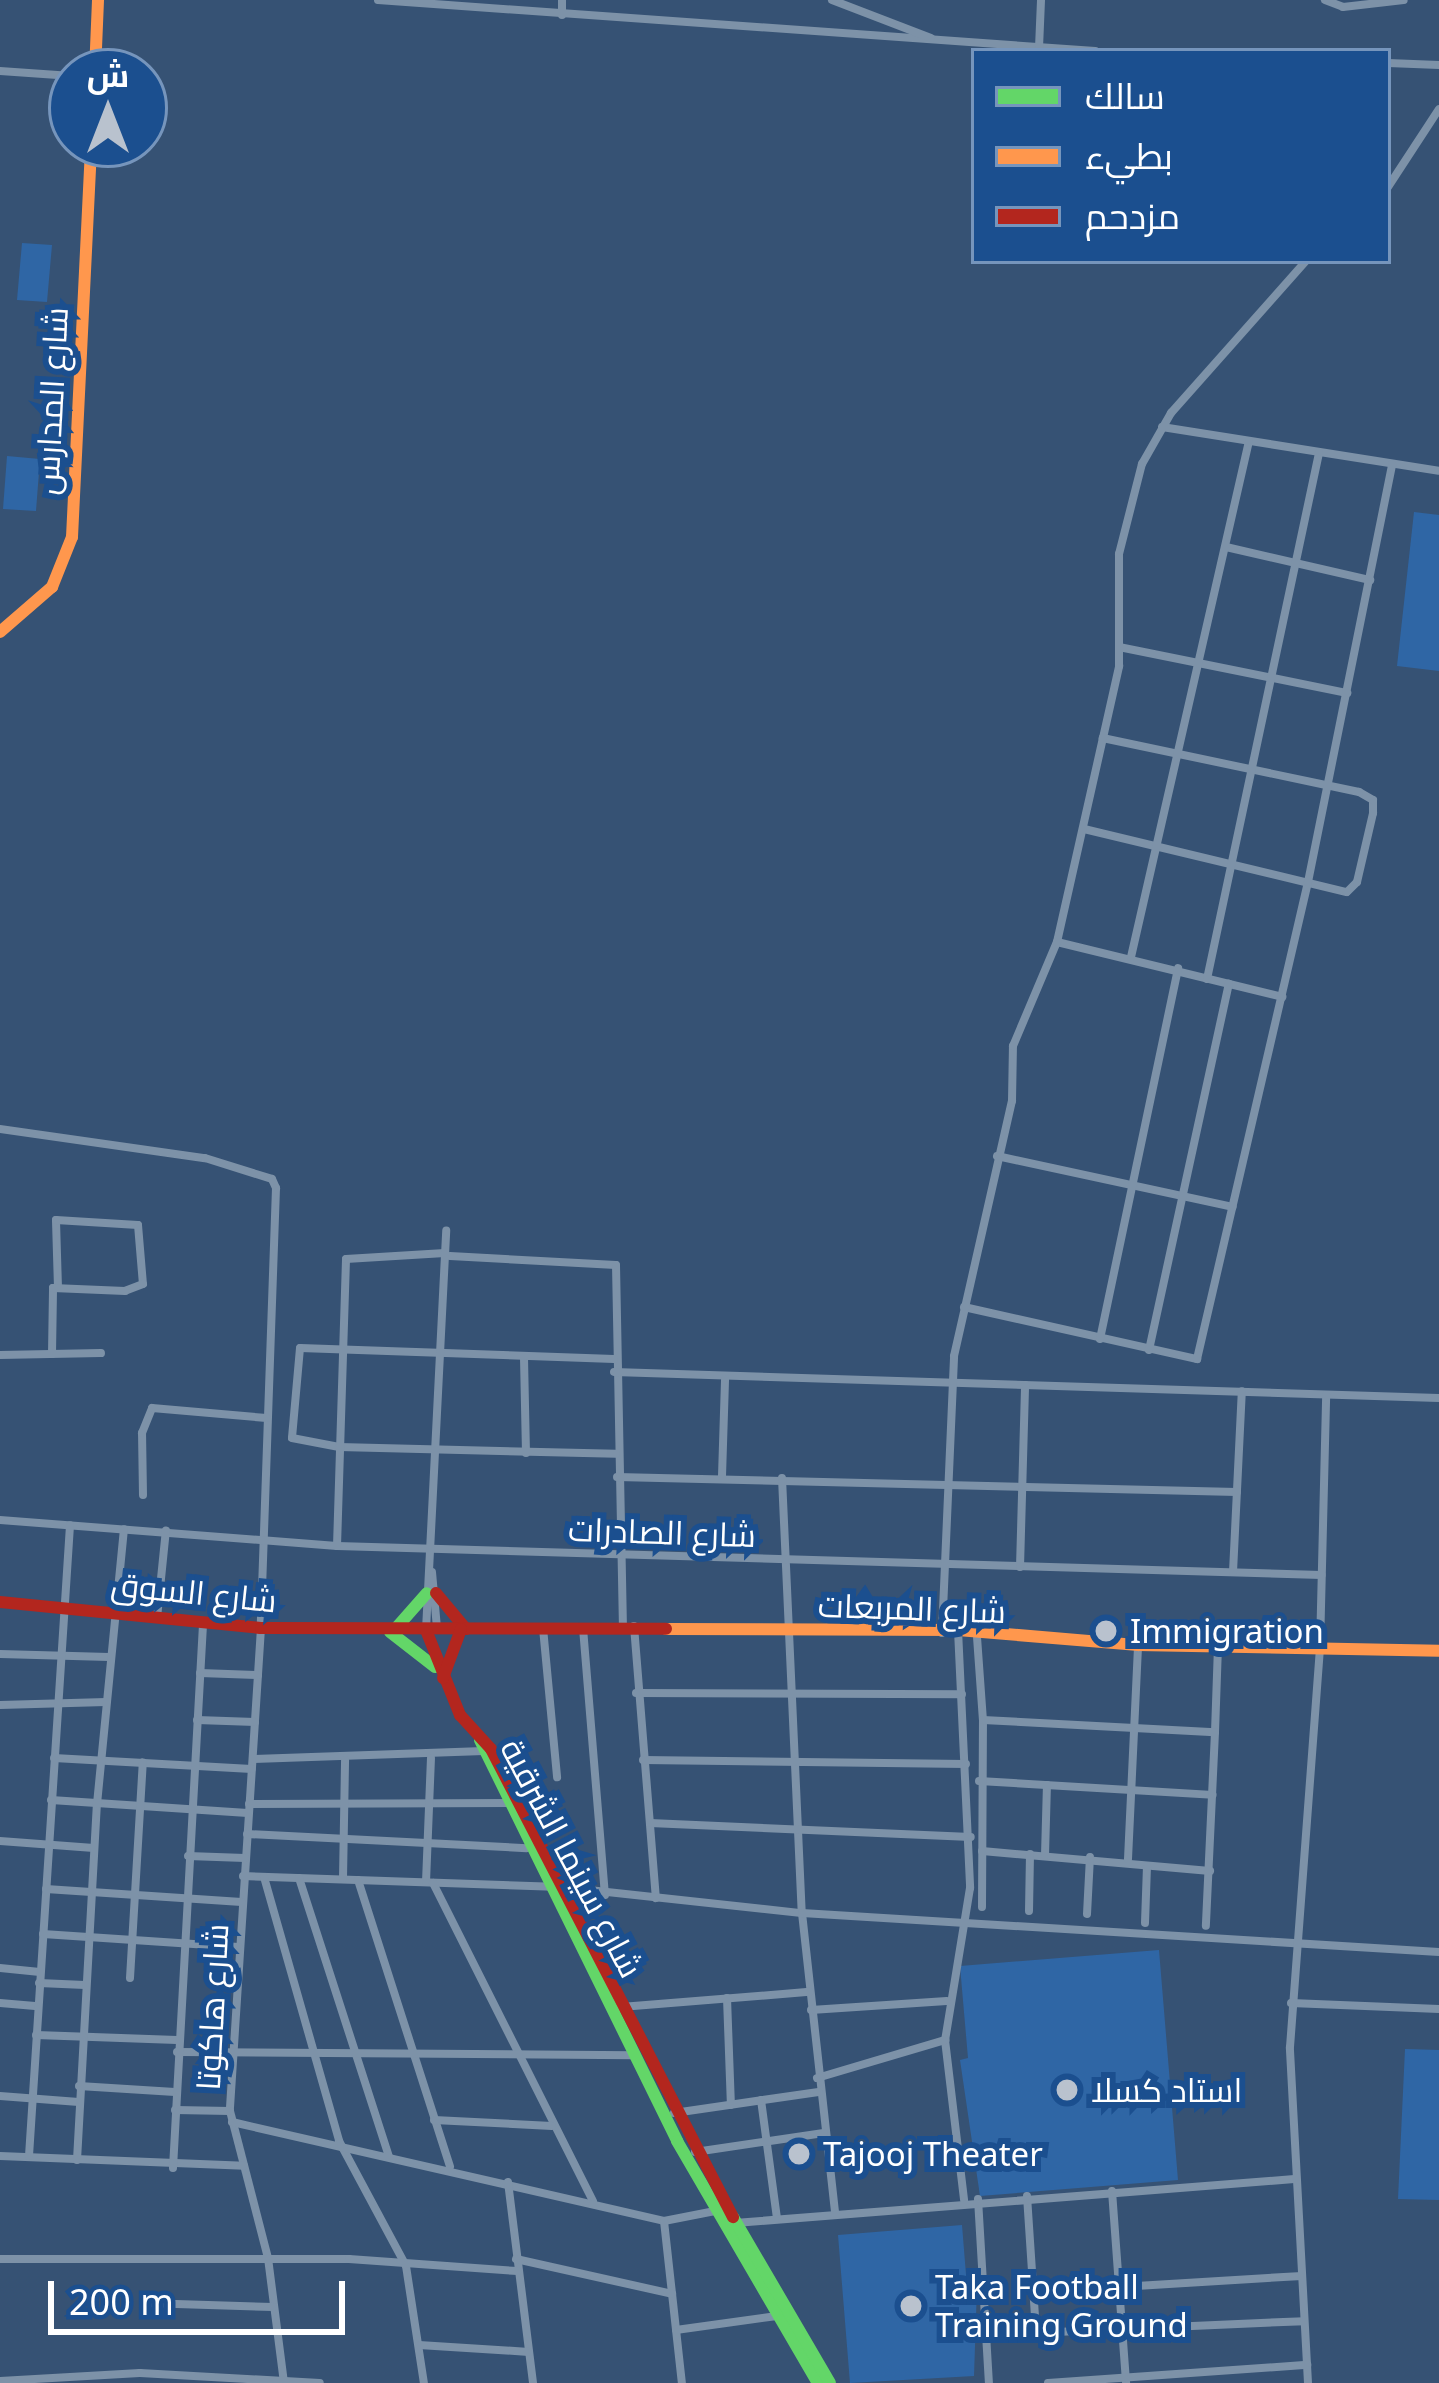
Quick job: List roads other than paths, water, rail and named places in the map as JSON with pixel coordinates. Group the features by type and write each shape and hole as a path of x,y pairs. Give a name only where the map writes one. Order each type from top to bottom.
{"street":[{"path":"96,48 98,0"},
{"path":"381,0 1039,48 1042,0"},
{"path":"562,0 562,15"},
{"path":"832,0 937,41"},
{"path":"1325,0 1392,7 1404,0"},
{"path":"1391,63 1439,64"},
{"path":"0,71 48,74"},
{"path":"1391,183 1439,109"},
{"name":"شارع المدارس","path":"0,632 52,587 72,538 91,168"},
{"path":"942,1635 950,1384 1012,1100 1013,1046 1058,942 1103,738 1119,647 1119,554 1142,464 1161,427 1303,264"},
{"path":"1161,427 1439,471"},
{"path":"1131,957 1249,441"},
{"path":"1207,979 1319,453"},
{"path":"964,1307 1197,1359 1308,882 1392,464"},
{"path":"1226,547 1370,580"},
{"path":"1119,647 1346,693"},
{"path":"1084,829 1353,890 1373,813 1368,796 1103,738"},
{"path":"1058,942 1282,997"},
{"path":"1100,1340 1178,968"},
{"path":"1149,1350 1229,984"},
{"name":"شارع هاكوتا","path":"0,1129 205,1158 272,1179 258,1675 230,2116 268,2258 284,2381"},
{"path":"997,1156 1232,1207"},
{"path":"52,1354 53,1288 56,1220 138,1225 143,1284 53,1288"},
{"path":"442,1677 432,1630 431,1568 446,1230"},
{"path":"337,1546 341,1350 349,1256 448,1254 616,1265 617,1477 656,1898"},
{"path":"614,1359 295,1352 292,1438 339,1447 616,1454"},
{"path":"0,1355 100,1353"},
{"path":"524,1358 526,1453"},
{"path":"614,1372 1439,1398"},
{"path":"722,1476 725,1378"},
{"path":"1020,1567 1025,1385"},
{"path":"1233,1573 1242,1391"},
{"path":"1308,2383 1294,2179 1292,2003 1320,1648 1326,1395"},
{"path":"143,1495 142,1433 152,1408 267,1418"},
{"path":"617,1477 1237,1492"},
{"path":"782,1478 787,1696 797,1761 802,1913 818,2092 836,2214"},
{"name":"شارع الصادرات","path":"0,1520 337,1546 1322,1576"},
{"path":"29,2156 70,1525"},
{"path":"76,2160 100,1760 124,1529"},
{"path":"157,1620 166,1530"},
{"path":"384,1629 412,1619 431,1593"},
{"path":"431,1593 464,1629 442,1677"},
{"name":"شارع السوق","path":"0,1602 118,1610 203,1624 384,1629"},
{"path":"173,2168 203,1624"},
{"path":"543,1627 557,1777"},
{"path":"583,1627 605,1895"},
{"name":"شارع المربعات","path":"384,1629 629,1627 942,1635 958,1630 977,1637 1138,1645 1439,1652"},
{"path":"384,1629 428,1657 442,1677"},
{"path":"958,1630 970,1837 964,1924 947,2001 945,2040 964,2200"},
{"path":"977,1637 983,1720 979,1781 982,1906"},
{"path":"1128,1859 1138,1645"},
{"path":"1206,1926 1218,1647"},
{"path":"0,1654 110,1657"},
{"path":"200,1673 258,1675"},
{"name":"شارع سينما الشرقية","path":"442,1677 484,1747 694,2152 830,2383"},
{"path":"636,1693 962,1694"},
{"path":"0,1705 107,1702"},
{"path":"196,1720 255,1722"},
{"path":"983,1720 1215,1732"},
{"path":"54,1757 194,1766 431,1758 484,1747"},
{"path":"431,1758 430,1882 514,2055 593,2201"},
{"path":"343,1878 345,1760"},
{"path":"643,1760 966,1764"},
{"path":"130,1978 143,1762"},
{"path":"979,1781 1213,1795"},
{"path":"1045,1855 1047,1785"},
{"path":"52,1800 191,1809 345,1802 511,1803"},
{"name":"شارع سينما الشرقية","path":"511,1803 527,1848 555,1886 633,2055 715,2211 818,2383"},
{"path":"650,1823 970,1837"},
{"path":"247,1834 527,1848"},
{"path":"0,1841 94,1848"},
{"path":"982,1851 1128,1859 1148,1866 1210,1870"},
{"path":"1029,1911 1030,1854"},
{"path":"188,1856 245,1858"},
{"path":"1087,1914 1090,1857"},
{"path":"1145,1923 1148,1866"},
{"path":"243,1876 555,1886 802,1913 1439,1952"},
{"path":"264,1877 339,2141 406,2266 424,2383"},
{"path":"299,1878 389,2157"},
{"path":"358,1880 451,2169"},
{"path":"46,1889 242,1902"},
{"path":"43,1934 239,1947"},
{"path":"0,1968 85,1985"},
{"path":"619,2007 809,1992"},
{"path":"727,1998 731,2105"},
{"path":"811,2010 947,2001"},
{"path":"0,2003 38,2006"},
{"path":"1292,2003 1439,2009"},
{"path":"36,2036 177,2039"},
{"path":"817,2078 945,2040"},
{"path":"177,2052 633,2055"},
{"path":"80,2086 176,2092"},
{"path":"674,2113 818,2092"},
{"path":"0,2096 79,2102"},
{"path":"761,2100 777,2219"},
{"path":"175,2110 230,2116 664,2221 715,2211"},
{"path":"434,2120 552,2126"},
{"path":"694,2152 824,2133"},
{"path":"0,2156 173,2168 245,2166"},
{"path":"734,2223 964,2200 1294,2179"},
{"path":"508,2182 533,2383"},
{"path":"1112,2191 1126,2380"},
{"path":"1028,2196 1036,2333"},
{"path":"978,2199 989,2383"},
{"path":"664,2221 682,2383"},
{"path":"0,2259 268,2258 518,2271"},
{"path":"516,2259 672,2294"},
{"path":"1120,2287 1302,2276"},
{"path":"144,2303 273,2307"},
{"path":"676,2330 777,2316"},
{"path":"986,2336 1304,2321"},
{"path":"418,2345 529,2352"},
{"path":"1048,2383 1307,2365"},
{"path":"0,2381 150,2378 320,2383"}],"place":[{"name":"Immigration","path":"1106,1631"},
{"name":"استاد كسلا","path":"1067,2090"},
{"name":"Tajooj Theater","path":"799,2154"},
{"name":"Taka Football Training Ground","path":"911,2306"}]}
